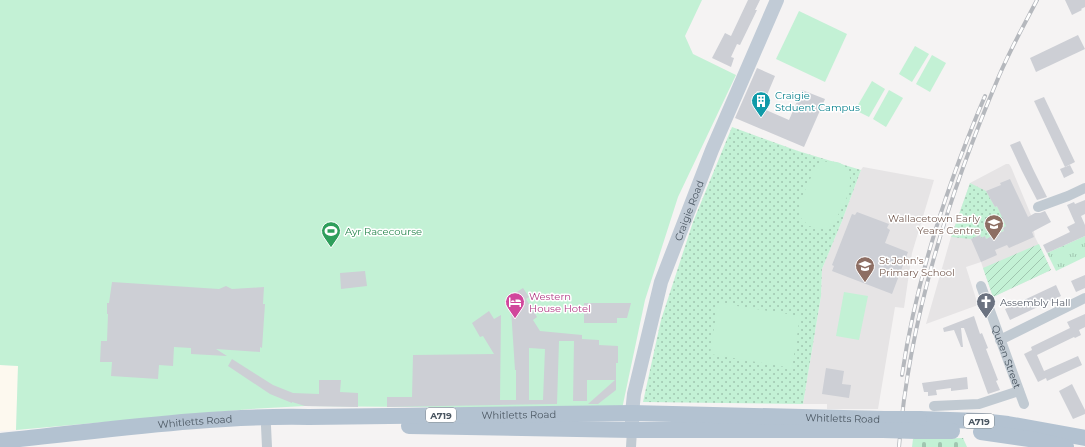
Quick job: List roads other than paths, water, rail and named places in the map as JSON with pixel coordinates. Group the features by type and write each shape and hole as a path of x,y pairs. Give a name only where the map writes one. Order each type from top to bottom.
{"main road":[{"name":"Craigie Road","path":"632,430 634,394 661,282 712,150 777,0"},
{"name":"Whitletts Road","path":"0,441 266,416 310,417 632,412 918,425 982,421 1067,443"},
{"name":"Whitletts Road","path":"19,447 139,433 291,425 632,430 884,424"},
{"name":"A719","path":"1067,443 1085,438"}],"street":[{"path":"1038,207 1085,188"},
{"name":"Queen Street","path":"981,286 1024,404"},
{"path":"1000,340 1085,298"},
{"path":"934,406 979,404 1019,391"},
{"path":"266,426 267,447"},
{"path":"632,430 632,447"}],"railway":[{"path":"899,447 904,399 912,352 922,304 948,211 999,76 1012,47 1037,0"},
{"path":"902,375 908,339 924,268 934,233 958,164 985,96"}],"place":[{"name":"Craigie Stduent Campus","path":"761,118"},
{"name":"Wallacetown Early Years Centre","path":"994,241"},
{"name":"Ayr Racecourse","path":"331,248"},
{"name":"St John's Primary School","path":"865,283"},
{"name":"Western House Hotel","path":"515,319"},
{"name":"Assembly Hall","path":"986,319"}]}
